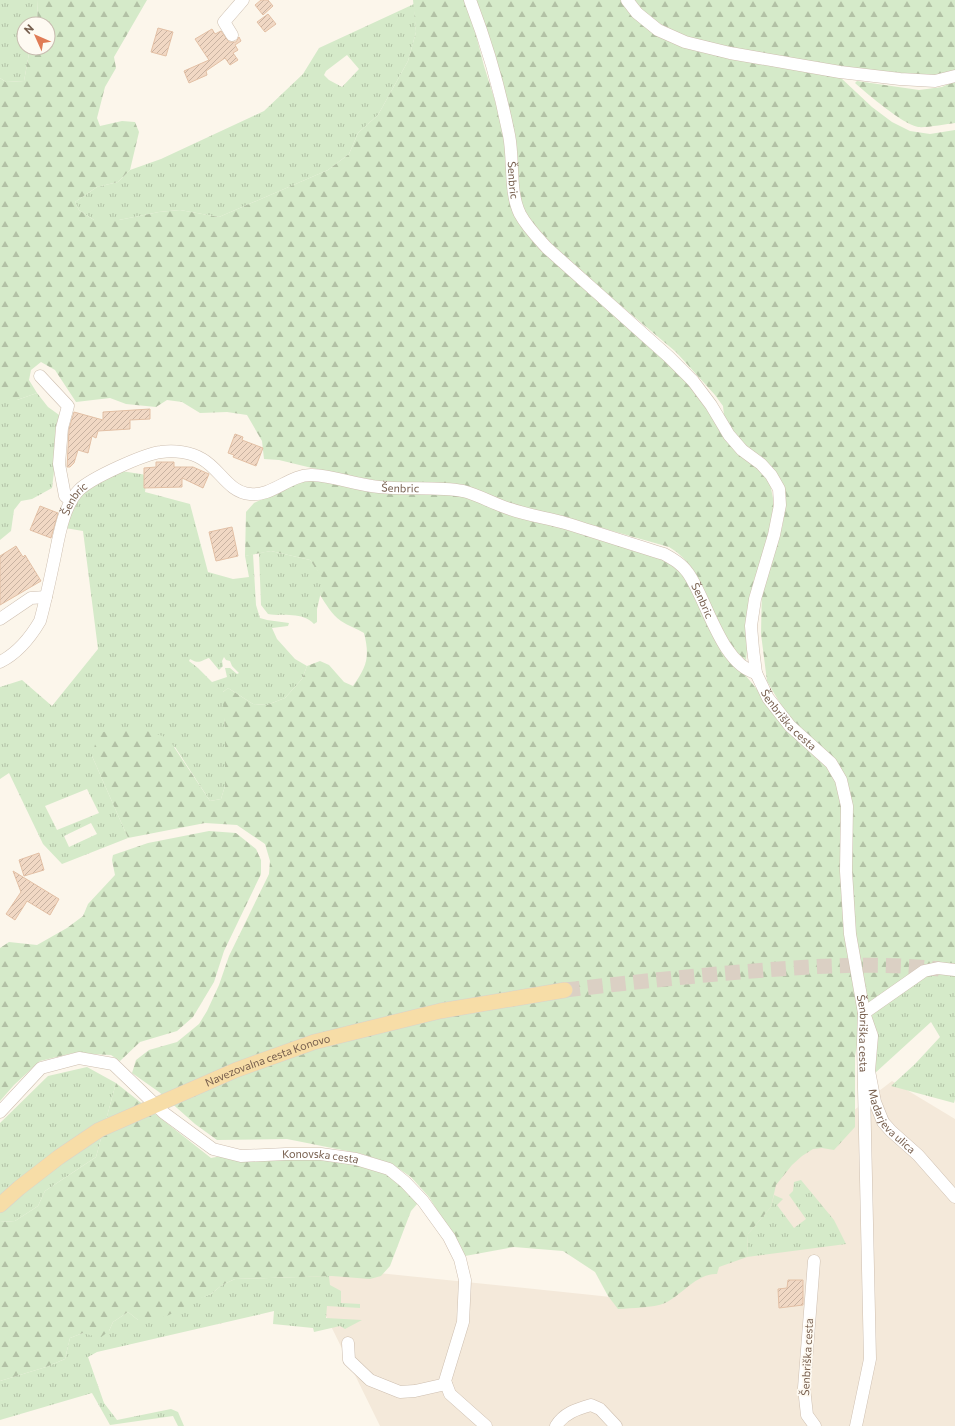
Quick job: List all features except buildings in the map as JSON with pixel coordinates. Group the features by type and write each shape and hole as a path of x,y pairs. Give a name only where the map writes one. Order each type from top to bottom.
{"main road":[{"name":"Navezovalna cesta Konovo","path":"0,1205 59,1157 99,1130 236,1070 314,1042 440,1011 565,990"}],"street":[{"path":"232,35 224,22 243,0"},
{"name":"Šenbric","path":"0,662 8,658 20,648 32,634 40,621 62,524 71,501 78,491 90,481 148,455 162,451 190,453 203,459 212,466 231,486 241,492 252,495 267,491 308,474 330,476 378,487 464,491 510,509 664,554 677,561 688,572 725,646 737,662 749,671 756,673 752,649 751,626 755,600 774,535 780,505 779,488 771,475 761,464 742,450 733,440 711,405 693,381 669,357 547,248 526,223 520,213 516,201 510,136 479,24 470,0"},
{"path":"627,0 637,13 658,30 685,42 730,53 840,72 900,80 935,81 955,76"},
{"path":"40,376 68,406 62,428 59,464 65,496 71,501"},
{"path":"0,618 31,598 46,597"},
{"name":"Šenbriška cesta","path":"756,673 768,698 790,726 831,763 841,780 847,806 846,871 850,934 864,1013 863,1043 870,1359 856,1426"},
{"path":"864,1013 924,971 938,968 955,970"},
{"name":"Madarjeva ulica","path":"864,1013 872,1036 869,1071 875,1102 883,1122 918,1156 955,1197"},
{"name":"Konovska cesta","path":"0,1112 41,1068 79,1058 113,1064 164,1113 213,1149 242,1156 321,1154 356,1159 389,1169 405,1182 423,1201 449,1237 460,1259 465,1280 463,1322 445,1381 446,1384"},
{"name":"Šenbriška cesta","path":"814,1261 804,1388 807,1415 815,1426"},
{"path":"348,1343 349,1360 370,1380 400,1392 415,1391 446,1384 450,1394 486,1426"},
{"path":"556,1426 560,1420 569,1413 591,1405 600,1409 616,1426"}],"shaded area":[{"path":"892,1081 955,1119 955,1426 380,1426 301,1265 611,1297"}],"green space":[{"path":"0,0 38,0 37,16 16,16 16,56 29,56 24,81 6,82 0,78"},
{"path":"38,0 147,0 114,57 116,68 105,87 97,118 100,126 122,121 135,122 139,132 130,170 118,182 97,187 75,202 79,210 94,220 119,220 159,212 180,210 219,217 328,170 349,154 358,133 378,115 408,61 416,32 413,0 467,0 484,66 503,126 513,211 670,358 769,479 773,498 774,523 754,580 746,660 734,648 724,634 703,586 694,571 683,558 669,547 565,518 502,503 335,473 279,460 264,459 262,441 247,415 227,412 200,413 182,402 167,400 156,407 126,404 110,398 76,402 55,370 41,362 31,370 29,380 37,393 17,400 0,400 0,78 6,82 24,81 29,56 56,56 56,16 37,16"},
{"path":"475,0 626,0 661,35 841,78 872,107 892,122 910,131 930,134 955,130 955,964 932,964 869,1006 853,935 848,785 788,717 767,681 761,634 762,585 782,528 786,505 783,488 725,424 723,406 676,352 536,231 527,217 519,200"},
{"path":"634,0 955,0 955,72 917,82 689,39 652,18 639,7"},
{"path":"414,4 416,32 408,61 378,115 358,133 349,154 328,170 219,217 180,210 159,212 119,220 94,220 79,210 75,202 97,187 118,182 130,170 161,159 264,111 303,74 319,48","holes":["347,55 359,69 342,87 329,80 324,75 326,71"]},
{"path":"857,81 919,90 942,87 955,81 955,123 922,127 911,124 894,114 877,101 855,83"},
{"path":"37,393 48,407 62,417 52,488 32,499 21,501 14,510 11,531 0,540 0,400 17,400"},
{"path":"121,471 147,475 145,492 190,504 208,572 233,579 249,577 245,556 253,554 256,605 260,618 289,623 288,626 272,628 277,639 295,659 307,666 302,679 285,698 267,705 253,704 228,688 223,692 225,786 221,799 210,801 175,747 92,756 128,838 62,864 43,844 9,773 0,779 0,687 22,680 52,706 98,649 83,531 65,528 81,493","holes":["224,657 226,660 230,661 232,666 239,673 237,674 230,668 225,668 227,677 212,682 189,661 190,659 200,662 209,658 219,670 223,666 222,661","87,789 99,813 57,830 45,806","91,823 97,834 69,847 64,836"]},
{"path":"302,480 451,493 633,547 671,561 681,569 722,648 783,722 828,766 836,782 843,804 860,1028 855,1056 855,1127 834,1150 822,1148 813,1149 792,1165 776,1185 771,1207 748,1234 747,1257 719,1267 717,1274 703,1277 665,1303 649,1307 618,1309 608,1296 595,1272 563,1251 514,1247 465,1256 429,1197 411,1177 392,1164 362,1154 287,1139 217,1140 195,1124 159,1092 132,1073 136,1060 149,1050 177,1042 199,1024 207,1011 219,985 229,956 269,874 270,861 265,844 237,825 205,823 128,838 92,756 98,733 112,730 139,728 168,738 210,801 221,799 225,786 225,730 222,693 228,688 253,704 267,705 285,698 302,679 307,666 320,661 329,665 344,682 353,686 366,661 367,649 364,633 341,621 329,609 320,595 323,579 310,560 271,551 245,556 246,512 254,503"},
{"path":"271,551 310,560 324,579 317,609 317,622 314,624 304,617 268,614 261,605 259,553"},
{"path":"209,831 236,833 256,849 261,860 261,874 224,951 214,982 193,1017 177,1031 140,1042 120,1061 111,1055 73,1053 40,1061 14,1085 0,1101 0,948 9,942 37,945 67,928 83,916 88,904 115,875 112,860 113,855 148,843"},
{"path":"939,973 955,976 954,1103 891,1086 915,1064 940,1037 931,1022 874,1074 873,1053 878,1033 870,1019 874,1012 924,976"},
{"path":"87,1067 116,1083 96,1157 45,1191 38,1206 15,1221 0,1222 0,1123 48,1076"},
{"path":"116,1083 211,1158 257,1149 286,1154 321,1154 383,1170 408,1188 418,1203 411,1211 390,1266 381,1276 370,1279 332,1276 235,1279 222,1285 211,1294 194,1301 169,1315 152,1321 138,1320 128,1312 113,1322 109,1331 100,1338 83,1333 70,1338 65,1359 46,1367 0,1381 0,1222 15,1221 38,1206 45,1191 96,1157"},
{"path":"801,1180 834,1220 846,1244 747,1257 748,1234 771,1207 774,1195 783,1199 777,1205 794,1228 806,1219 789,1195 793,1191 794,1182"},
{"path":"329,1276 330,1285 341,1291 341,1303 360,1304 360,1308 327,1306 326,1318 362,1320 345,1329 340,1326 314,1332 313,1328 273,1324 274,1311 97,1352 88,1357 104,1403 117,1420 171,1409 178,1412 184,1426 178,1426 173,1416 110,1425 92,1393 0,1420 0,1381 46,1367 65,1359 70,1338 83,1333 109,1331 113,1322 128,1312 138,1320 211,1294 222,1285 235,1279"}],"tunnel":[{"path":"565,990 699,976 819,966 879,965 939,969"}]}
